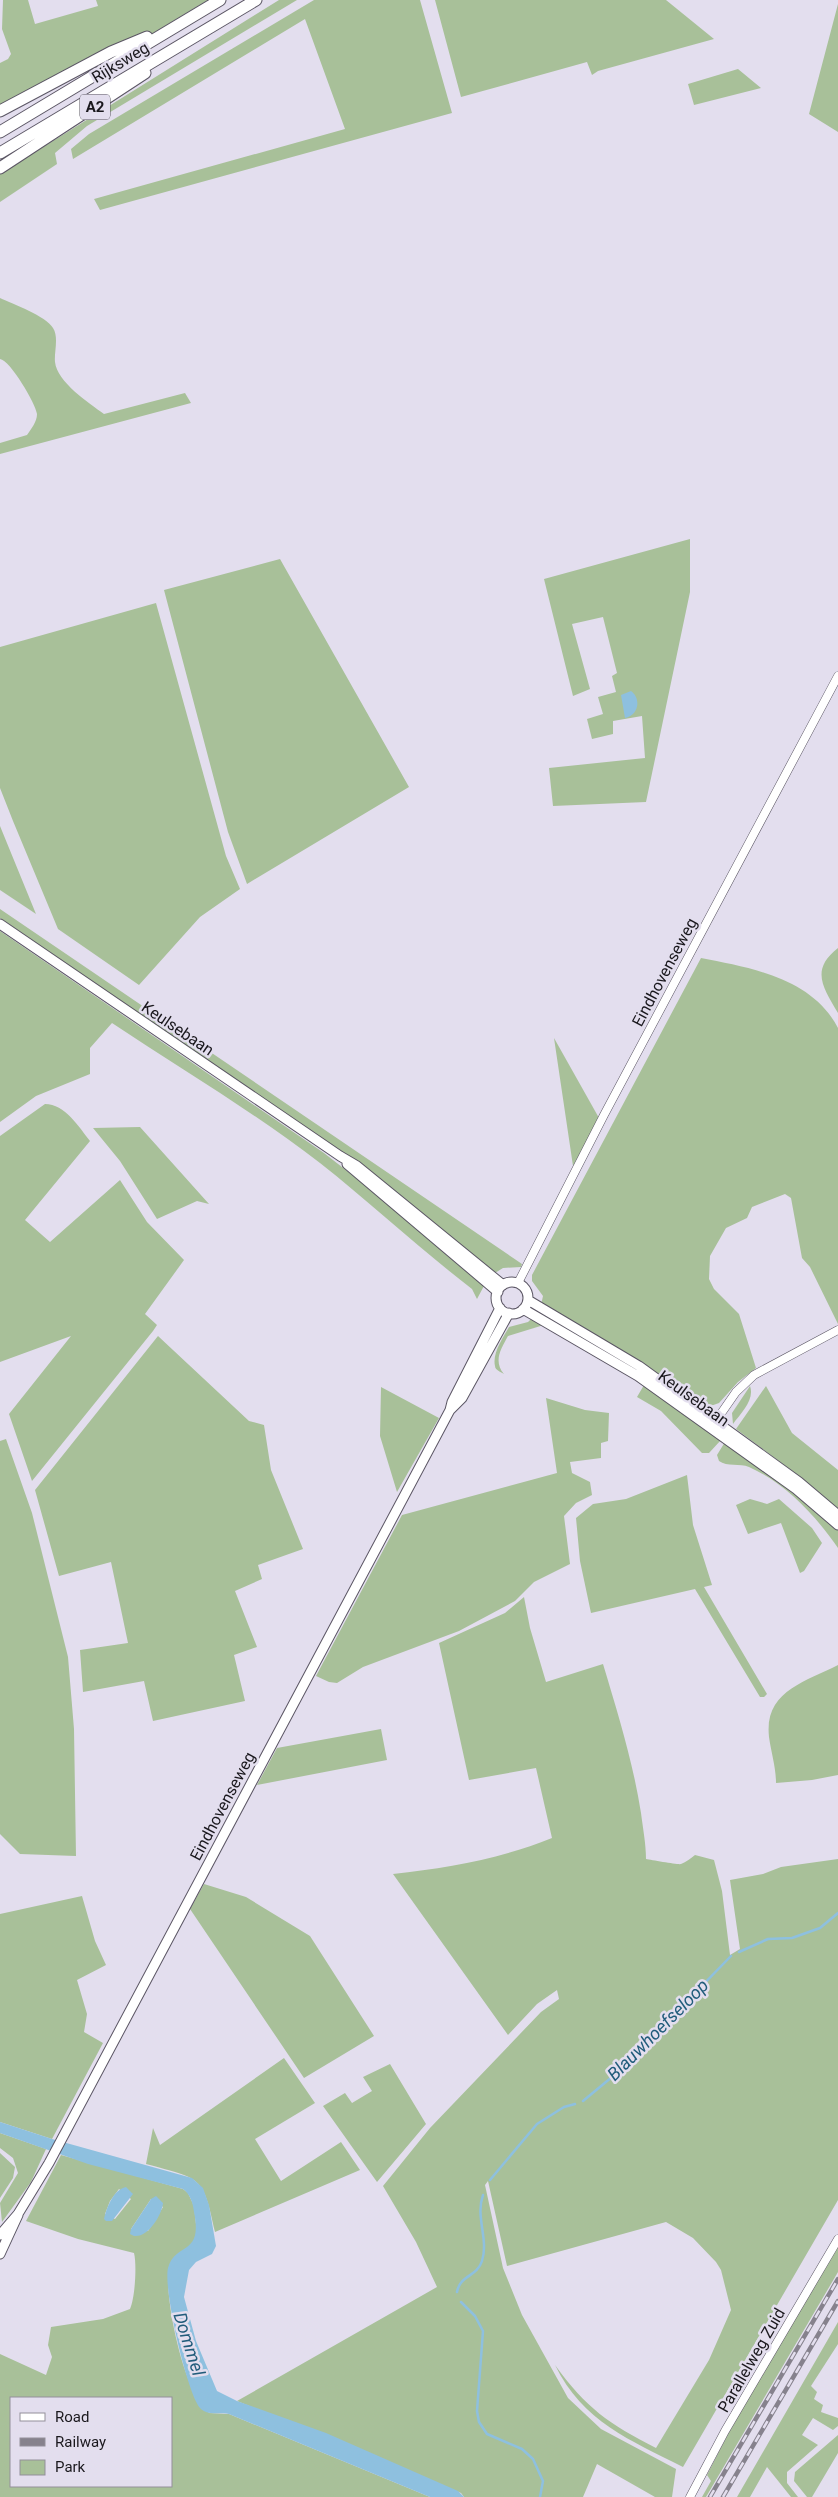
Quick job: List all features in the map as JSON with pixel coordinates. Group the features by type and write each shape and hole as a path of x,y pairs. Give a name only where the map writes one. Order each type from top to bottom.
{"highway":[{"name":"Rijksweg","path":"0,132 220,0"},
{"name":"Rijksweg","path":"0,152 256,0"},
{"name":"A2","path":"0,111 111,52 177,26"},
{"name":"A2","path":"0,168 131,84 187,41"}],"main road":[{"name":"Keulsebaan","path":"0,924 357,1166 390,1191 500,1288"},
{"path":"518,1283 527,1291 528,1300 523,1309 509,1313 500,1308 497,1300 500,1288 518,1283"},
{"name":"Keulsebaan","path":"528,1300 639,1366 796,1489 838,1525"},
{"name":"Eindhovenseweg","path":"0,2235 18,2214 49,2163 450,1410 452,1402 500,1308"},
{"name":"Keulsebaan","path":"523,1309 638,1376 713,1424 806,1488 838,1515"},
{"name":"Eindhovenseweg","path":"450,1410 462,1398 509,1313"},
{"name":"Eindhovenseweg","path":"0,2254 16,2224 18,2214"}],"street":[{"name":"Eindhovenseweg","path":"518,1283 609,1107 838,676"},
{"path":"713,1424 736,1392 754,1375 838,1330"},
{"name":"Parallelweg Zuid","path":"690,2497 725,2431 838,2239"}],"green space":[{"path":"3,0 28,0 35,24 98,6 96,0 208,0 150,35 0,111 0,63 8,59 11,54 2,29"},
{"path":"279,0 297,0 87,126 55,153 57,164 0,202 0,174"},
{"path":"314,0 420,0 452,113 100,210 94,199 345,129 305,19 73,159 71,149 89,134"},
{"path":"435,0 666,0 714,39 598,71 592,75 587,62 461,97"},
{"path":"838,4 838,132 809,114"},
{"path":"738,69 761,88 694,105 688,84"},
{"path":"0,298 44,319 53,328 56,336 55,362 61,377 90,404 104,414 185,393 191,403 0,454 0,443 27,435 35,423 37,414 22,383 10,367 0,359"},
{"path":"690,539 690,592 646,802 553,806 549,768 645,758 642,716 613,721 613,734 592,739 587,719 603,714 598,697 616,692 612,676 617,673 603,617 572,624 590,689 573,696 544,579"},
{"path":"280,559 409,787 247,884 228,832 164,590"},
{"path":"156,603 226,856 240,889 200,917 139,985 58,929 13,821 0,788 0,647"},
{"path":"0,826 36,914 0,890"},
{"path":"0,909 522,1264 521,1267 503,1268 495,1273 290,1117 0,918"},
{"path":"0,931 324,1153 397,1210 485,1284 477,1299 472,1289 295,1144 112,1023 90,1048 90,1074 36,1096 0,1122"},
{"path":"838,948 838,1013 824,987 822,971 829,956"},
{"path":"701,958 760,971 797,987 813,997 827,1011 838,1028 838,1324 810,1267 802,1258 791,1198 785,1194 752,1207 747,1218 726,1228 710,1256 709,1279 714,1289 739,1314 756,1368 738,1382 719,1403 705,1408 630,1356 541,1305 543,1296 532,1281 532,1275"},
{"path":"554,1038 599,1118 573,1166"},
{"path":"45,1104 52,1105 65,1112 90,1141 25,1220 50,1242 120,1180 147,1222 184,1260 145,1314 157,1325 153,1331 32,1481 9,1414 71,1336 0,1362 0,1136"},
{"path":"140,1127 209,1204 197,1201 157,1219 120,1161 93,1128"},
{"path":"533,1317 547,1324 508,1336 499,1355 499,1364 504,1374 498,1371 495,1367 495,1356 509,1327 528,1322"},
{"path":"158,1336 249,1421 264,1425 271,1470 303,1549 258,1565 262,1579 235,1591 257,1647 234,1655 245,1701 153,1721 144,1681 83,1692 80,1650 128,1643 111,1562 59,1576 35,1490"},
{"path":"644,1385 721,1440 709,1453 702,1453 661,1411 637,1397"},
{"path":"750,1386 751,1396 749,1401 733,1424 732,1413"},
{"path":"766,1386 792,1433 838,1470 838,1512 804,1480 736,1429"},
{"path":"381,1387 439,1418 397,1492 380,1436"},
{"path":"546,1398 585,1410 609,1413 608,1441 601,1443 601,1458 570,1462 572,1473 590,1482 592,1495 576,1503 564,1516 570,1564 534,1582 515,1601 459,1631 363,1667 337,1683 329,1682 316,1676 402,1515 557,1473"},
{"path":"6,1439 32,1513 68,1657 74,1729 76,1856 20,1854 0,1834 0,1441"},
{"path":"725,1442 796,1493 838,1528 838,1548 810,1513 775,1482 749,1467 726,1464 719,1461 717,1455"},
{"path":"687,1475 693,1525 712,1585 704,1587 767,1694 764,1697 760,1697 695,1589 591,1613 580,1561 576,1518 593,1504 626,1499"},
{"path":"750,1499 767,1504 779,1499 812,1528 822,1543 804,1571 800,1573 781,1523 748,1534 736,1505"},
{"path":"524,1597 530,1628 546,1682 603,1664 634,1775 641,1813 646,1859 681,1864 695,1855 714,1860 722,1891 730,1955 740,1949 730,1880 763,1874 781,1867 838,1859 838,2200 683,2467 627,2438 594,2415 566,2385 555,2365 577,2393 600,2414 625,2431 656,2448 709,2360 731,2310 721,2270 716,2262 693,2238 666,2222 507,2266 488,2181 485,2185 503,2268 522,2315 568,2398 601,2429 676,2469 672,2497 655,2497 597,2464 583,2497 464,2497 461,2493 237,2401 437,2287 416,2242 383,2186 430,2128 541,2012 559,1999 557,1990 537,2004 508,2035 393,1874 474,1862 513,1852 552,1838 536,1768 469,1780 439,1643 505,1613"},
{"path":"838,1665 838,1775 812,1780 776,1783 769,1737 769,1721 773,1709 780,1698 789,1690"},
{"path":"381,1729 387,1760 257,1785 277,1748"},
{"path":"204,1884 246,1897 310,1936 374,2036 304,2078 190,1909"},
{"path":"82,1896 95,1941 106,1965 77,1980 87,2014 84,2032 103,2043 52,2139 0,2122 0,1914"},
{"path":"284,2058 315,2103 255,2139 281,2181 341,2142 360,2170 215,2232 207,2199 197,2182 178,2173 146,2164 153,2128 160,2145"},
{"path":"390,2064 426,2124 377,2182 323,2106 345,2093 352,2103 372,2091 363,2077"},
{"path":"0,2133 46,2149 31,2182 2,2222 0,2203 18,2173 13,2158 0,2148"},
{"path":"0,2153 15,2167 13,2178 0,2198"},
{"path":"61,2155 183,2189 188,2193 194,2206 197,2233 193,2243 169,2267 168,2279 171,2312 183,2365 194,2391 209,2413 229,2414 430,2497 0,2497 0,2354 46,2375 52,2357 48,2345 51,2327 103,2319 130,2309 132,2304 135,2273 134,2253 78,2239 26,2221","holes":["119,2189 131,2199 115,2219 105,2214 110,2201","151,2199 163,2207 148,2231 131,2229"]},
{"path":"838,2246 838,2272 706,2497 702,2497 711,2481 707,2475 729,2432"},
{"path":"838,2322 838,2344 811,2386 817,2392 814,2399 823,2405 821,2412 838,2418 838,2426 833,2430 813,2418 802,2435 818,2445 787,2472 787,2483 798,2497 791,2497 767,2467 750,2497 737,2497"},
{"path":"838,2435 838,2453 812,2497 807,2497 794,2481 795,2472"}],"water":[{"path":"631,691 637,698 637,707 633,714 625,718 621,695"},
{"name":"Dommel","path":"0,2122 52,2139 192,2178 203,2188 209,2205 216,2246 212,2254 196,2262 189,2270 184,2297 196,2341 217,2391 237,2401 326,2433 458,2491 464,2497 430,2497 229,2414 210,2413 200,2408 189,2382 177,2340 167,2279 168,2268 172,2260 192,2242 195,2236 194,2209 188,2193 183,2189 88,2164 0,2133"},
{"path":"126,2187 133,2194 112,2221 106,2221 104,2219 111,2200 114,2195"},
{"path":"156,2196 163,2203 160,2214 153,2225 139,2236 130,2234 131,2229 151,2199"}],"waterway":[{"name":"Blauwhoefseloop","path":"739,1952 768,1939 792,1938 820,1928 838,1913"},
{"name":"Blauwhoefseloop","path":"583,2101 618,2072 731,1956"},
{"name":"Blauwhoefseloop","path":"490,2180 537,2124 564,2107 575,2104"},
{"name":"Blauwhoefseloop","path":"457,2292 461,2282 476,2270 482,2261 484,2244 480,2212 483,2195"},
{"name":"Blauwhoefseloop","path":"461,2302 475,2316 483,2331 477,2411 479,2422 487,2434 522,2449 533,2459 543,2481 540,2497"}],"railway":[{"path":"710,2497 838,2279"},
{"path":"723,2497 838,2301"}]}
